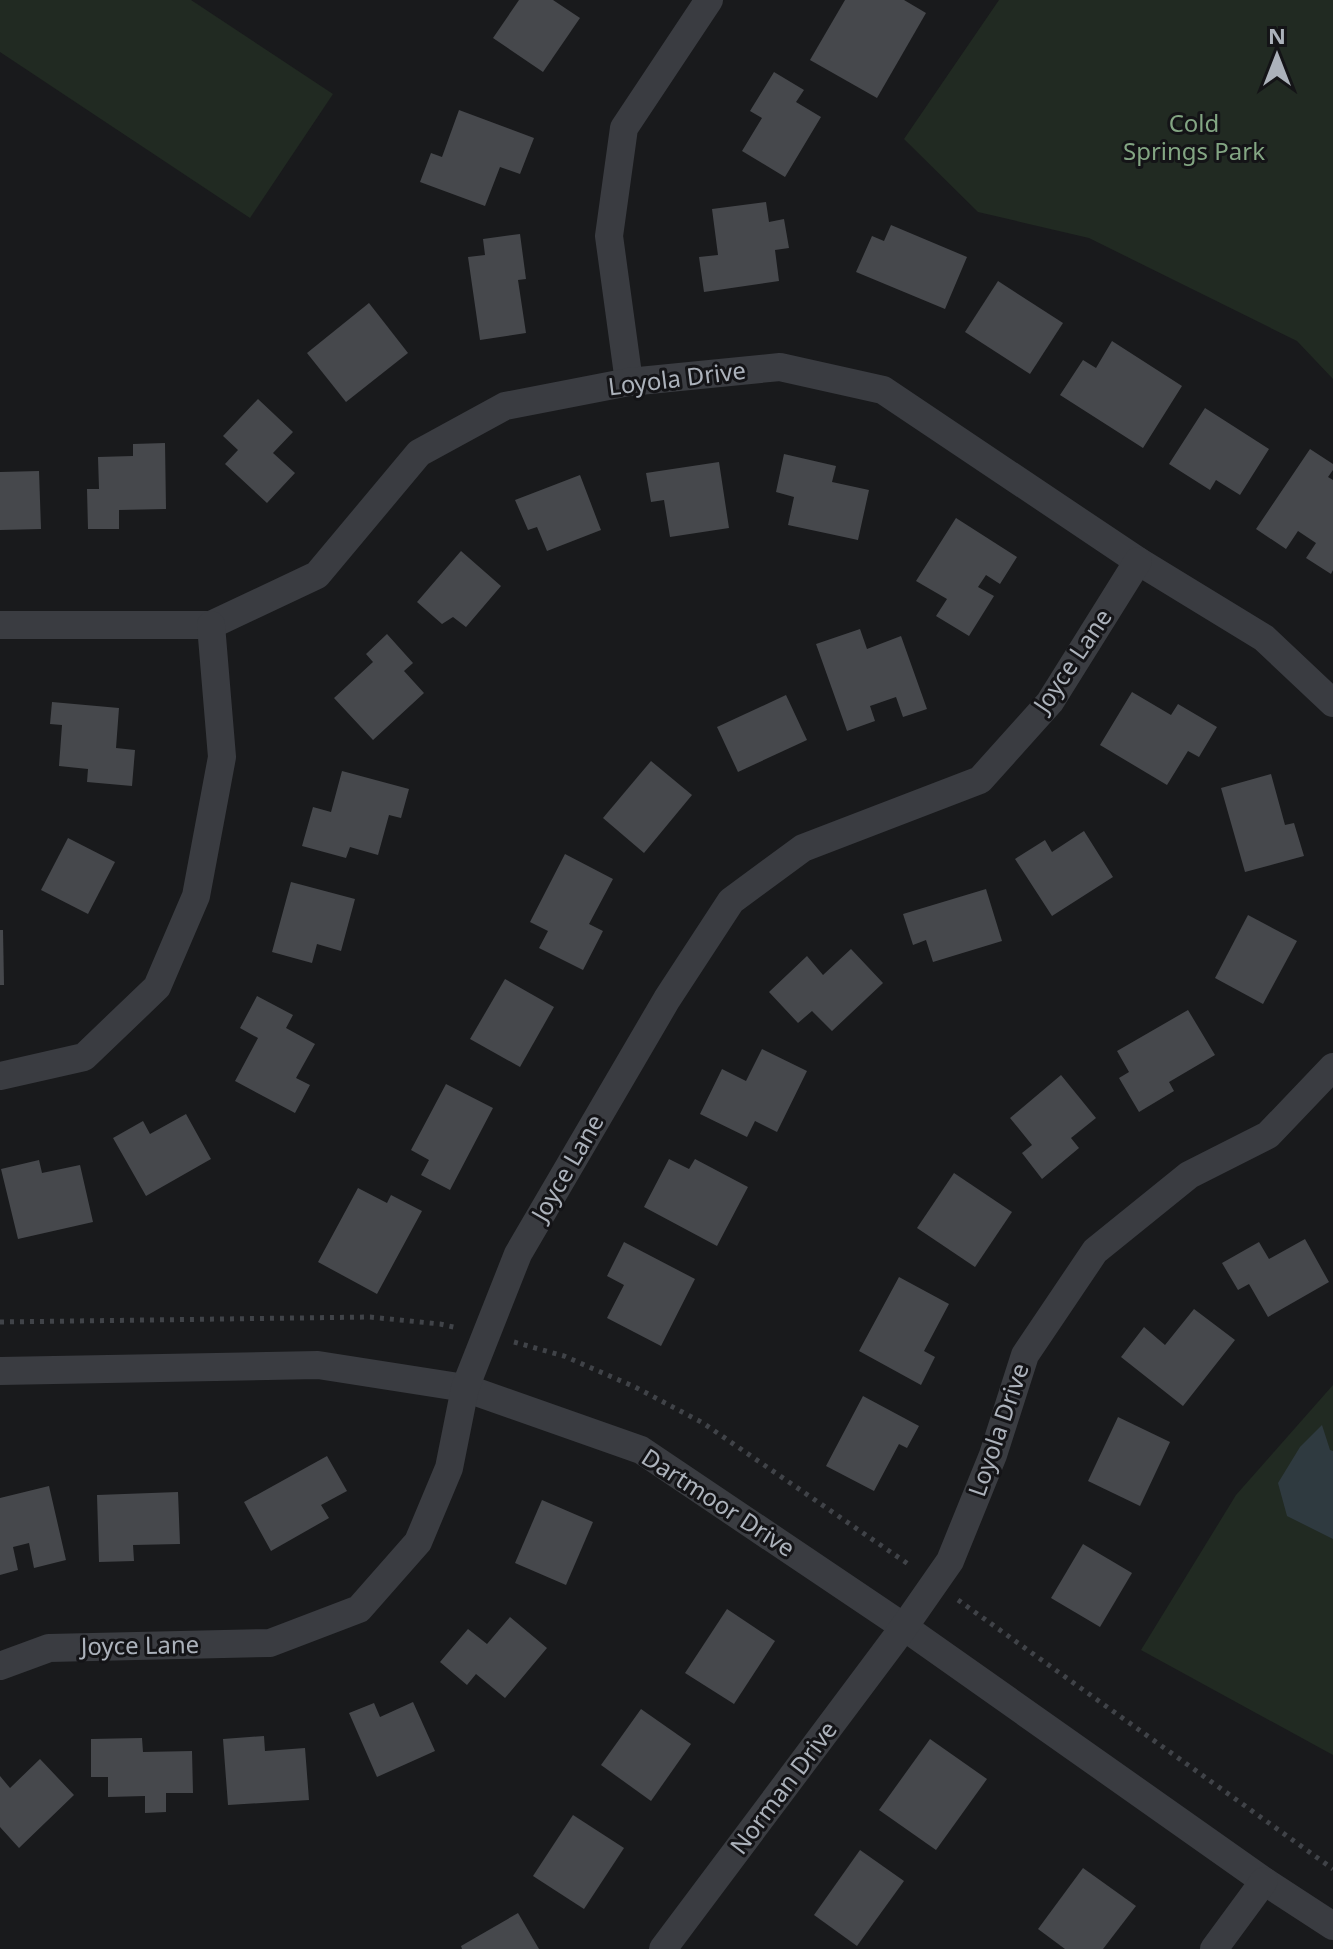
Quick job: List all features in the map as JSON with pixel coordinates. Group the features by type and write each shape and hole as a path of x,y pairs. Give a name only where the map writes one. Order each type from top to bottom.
{"street":[{"path":"629,382 609,236 624,128 709,0"},
{"name":"Loyola Drive","path":"0,625 211,625 317,575 419,453 505,406 629,382 780,367 883,390 1138,561 1264,638 1333,703"},
{"name":"Joyce Lane","path":"0,1666 49,1648 270,1643 359,1609 418,1542 449,1468 465,1388 518,1254 667,999 731,901 803,848 980,780 1050,702 1138,561"},
{"path":"0,1076 84,1057 157,987 196,896 222,757 211,625"},
{"name":"Loyola Drive","path":"904,1627 950,1561 993,1455 1025,1355 1095,1251 1189,1175 1268,1135 1333,1067"},
{"name":"Dartmoor Drive","path":"0,1371 318,1365 465,1388 641,1450 904,1627 1264,1881 1333,1926"},
{"name":"Norman Drive","path":"663,1949 904,1627"},
{"path":"1214,1949 1264,1881"}],"green space":[{"path":"0,0 191,0 333,94 250,218 0,52"},
{"name":"Cold Springs Park","path":"999,0 1333,0 1333,379 1297,341 1089,238 978,212 904,139"},
{"path":"1333,1385 1333,1755 1141,1650 1236,1495"}],"shaded area":[{"path":"1322,1425 1333,1451 1333,1539 1287,1516 1278,1483 1300,1447"}],"building":[{"path":"519,0 553,0 580,18 543,72 493,38"},
{"path":"845,0 904,0 926,13 877,98 810,60"},
{"path":"774,72 804,90 796,102 821,117 785,177 742,151 762,118 750,111"},
{"path":"459,110 534,138 520,174 500,167 485,206 420,182 431,153 442,157"},
{"path":"766,202 769,222 784,219 789,248 775,250 779,281 704,292 699,257 718,255 712,209"},
{"path":"891,225 967,257 945,309 856,272 872,236 884,241"},
{"path":"520,234 526,279 518,280 526,333 480,340 468,257 485,255 483,239"},
{"path":"998,281 1063,323 1030,374 965,332"},
{"path":"369,303 408,353 346,402 307,353"},
{"path":"1112,341 1182,386 1143,448 1060,395 1083,360 1096,368"},
{"path":"258,399 293,432 273,453 295,473 267,503 225,464 238,450 223,436"},
{"path":"1205,408 1269,449 1240,495 1216,480 1210,490 1169,464"},
{"path":"165,443 166,509 119,510 119,529 88,529 87,489 99,489 98,457 133,456 133,444"},
{"path":"1310,449 1333,464 1328,477 1333,480 1331,574 1306,558 1316,543 1298,531 1286,549 1256,529"},
{"path":"784,454 836,466 832,482 869,490 858,540 788,525 794,497 776,492"},
{"path":"719,462 729,528 670,537 664,500 651,502 646,473"},
{"path":"39,471 41,529 0,530 0,472"},
{"path":"580,475 601,530 547,551 537,527 528,530 515,500"},
{"path":"956,518 1017,557 1000,584 986,575 978,587 994,596 969,636 936,616 947,599 916,581"},
{"path":"461,551 501,586 466,627 453,617 442,624 417,602"},
{"path":"860,629 867,649 901,636 927,709 903,717 896,697 870,706 875,721 847,731 816,644"},
{"path":"387,634 413,663 404,671 424,693 373,740 334,698 373,662 366,654"},
{"path":"1132,692 1171,715 1178,704 1217,727 1199,757 1188,751 1167,785 1100,745"},
{"path":"786,695 807,740 738,772 717,727"},
{"path":"52,702 119,708 116,748 135,750 132,786 87,782 88,769 59,766 62,725 50,724"},
{"path":"651,761 692,795 644,853 603,818"},
{"path":"342,771 409,789 401,818 389,815 378,855 350,847 346,858 302,846 313,807 331,812"},
{"path":"1271,774 1285,825 1294,823 1304,856 1245,872 1221,788"},
{"path":"1084,831 1113,877 1052,916 1015,859 1045,840 1052,852"},
{"path":"68,838 115,862 88,914 41,890"},
{"path":"565,854 613,879 589,924 603,931 583,970 539,948 548,931 530,922"},
{"path":"291,882 355,899 341,951 317,944 312,963 272,952"},
{"path":"986,889 1002,941 933,962 926,940 913,945 903,914"},
{"path":"1248,915 1297,941 1263,1004 1215,978"},
{"path":"0,930 3,930 4,985 0,985"},
{"path":"851,949 883,983 832,1031 812,1011 798,1023 769,992 807,956 823,975"},
{"path":"505,979 554,1007 520,1067 470,1039"},
{"path":"257,996 293,1015 286,1028 315,1044 296,1078 310,1085 295,1113 235,1081 258,1038 240,1028"},
{"path":"1188,1010 1215,1055 1169,1082 1174,1091 1139,1112 1119,1078 1129,1072 1117,1051"},
{"path":"762,1049 807,1071 777,1132 755,1121 747,1137 700,1114 722,1069 746,1081"},
{"path":"1061,1075 1096,1118 1071,1138 1079,1148 1042,1179 1022,1153 1032,1145 1010,1118"},
{"path":"446,1084 493,1108 450,1190 421,1175 429,1160 411,1150"},
{"path":"186,1114 211,1159 146,1196 113,1138 143,1121 150,1134"},
{"path":"669,1159 689,1169 695,1159 748,1187 717,1246 644,1207"},
{"path":"39,1160 42,1173 80,1165 93,1222 18,1239 1,1169"},
{"path":"954,1173 1012,1212 975,1267 917,1228"},
{"path":"358,1188 387,1203 391,1195 422,1211 377,1294 318,1262"},
{"path":"1305,1239 1329,1282 1268,1317 1249,1284 1238,1290 1222,1263 1259,1242 1269,1259"},
{"path":"624,1242 695,1279 661,1346 607,1318 624,1285 607,1276"},
{"path":"899,1277 949,1304 924,1351 935,1357 921,1385 859,1351"},
{"path":"1194,1309 1235,1340 1183,1406 1121,1357 1144,1327 1165,1345"},
{"path":"863,1396 919,1426 907,1448 899,1444 874,1491 826,1466"},
{"path":"1118,1417 1170,1442 1140,1506 1088,1481"},
{"path":"327,1456 347,1491 321,1505 329,1518 271,1551 244,1502"},
{"path":"49,1486 66,1560 34,1568 29,1543 13,1547 18,1570 0,1575 0,1498"},
{"path":"178,1492 180,1544 133,1545 134,1561 99,1562 97,1495"},
{"path":"542,1500 593,1522 566,1585 515,1563"},
{"path":"1083,1544 1132,1573 1100,1627 1051,1598"},
{"path":"727,1609 775,1641 734,1704 685,1673"},
{"path":"510,1617 547,1648 505,1698 476,1674 467,1685 440,1662 468,1629 487,1644"},
{"path":"413,1702 435,1751 377,1777 349,1713 374,1703 380,1717"},
{"path":"641,1709 691,1744 651,1801 601,1765"},
{"path":"264,1736 265,1751 305,1748 309,1800 228,1805 223,1739"},
{"path":"142,1738 143,1752 192,1751 193,1793 166,1793 166,1812 145,1813 145,1796 108,1797 108,1777 91,1777 91,1739"},
{"path":"930,1739 987,1779 936,1850 879,1810"},
{"path":"40,1759 74,1795 19,1848 0,1827 0,1776 10,1788"},
{"path":"573,1815 624,1848 584,1909 533,1876"},
{"path":"860,1850 904,1881 857,1946 814,1915"},
{"path":"1083,1868 1136,1906 1103,1949 1065,1949 1038,1929"},
{"path":"518,1913 539,1949 462,1949 461,1946"}]}
